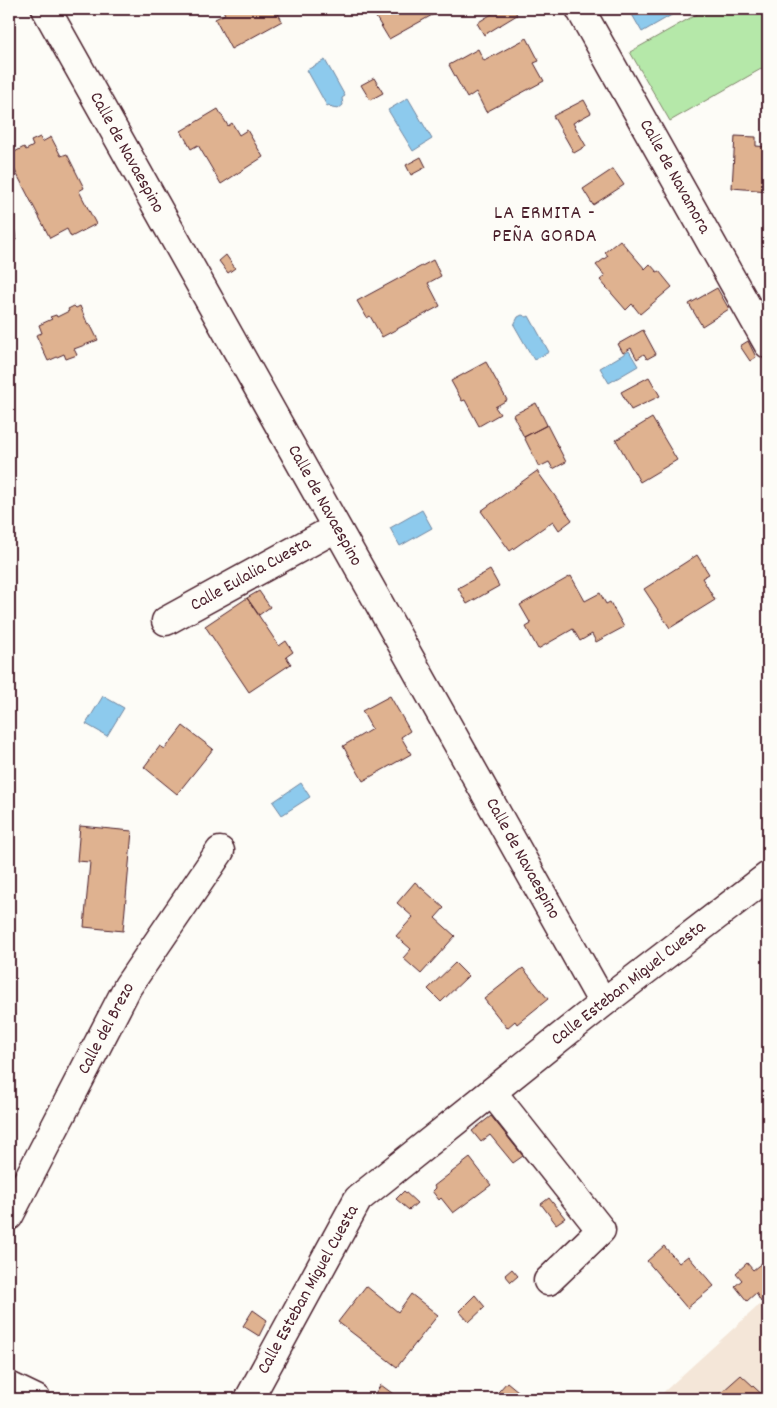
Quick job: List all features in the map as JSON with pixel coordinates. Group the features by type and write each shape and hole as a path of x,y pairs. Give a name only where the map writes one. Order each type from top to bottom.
{"main road":[{"name":"Calle de Navaespino","path":"46,9 603,1003"},
{"name":"Calle de Navamora","path":"580,9 768,344"},
{"name":"Calle Eulalia Cuesta","path":"166,621 336,528"},
{"name":"Calle del Brezo","path":"9,1216 128,986 220,850"},
{"name":"Calle Esteban Miguel Cuesta","path":"249,1399 358,1199 603,1003 768,876"},
{"path":"492,1092 601,1230 548,1281"},
{"path":"9,1386 36,1399"}],"shaded area":[{"path":"768,1297 768,1399 656,1399"}],"green space":[{"path":"706,9 768,9 768,65 670,121 630,52"}],"water":[{"path":"633,9 682,9 642,32 630,11"},
{"path":"325,60 345,96 342,98 343,105 338,109 327,106 307,70"},
{"path":"408,98 432,139 413,151 388,110"},
{"path":"522,315 529,316 549,352 534,360 514,325 518,317"},
{"path":"629,351 638,366 609,383 600,368"},
{"path":"422,510 432,528 400,546 390,528"},
{"path":"103,696 124,708 107,736 86,724"},
{"path":"301,783 310,797 282,815 273,802"}],"building":[{"path":"222,9 276,9 282,21 231,49 215,19 225,14"},
{"path":"371,9 431,9 434,14 389,39"},
{"path":"500,9 514,9 517,15 484,35 477,23"},
{"path":"527,38 539,61 534,63 544,81 486,112 476,92 467,98 449,65 478,49 484,61"},
{"path":"374,78 383,93 370,100 361,85"},
{"path":"584,100 591,113 573,123 586,146 574,153 553,116"},
{"path":"218,109 228,126 232,123 239,135 247,130 263,157 221,184 198,145 191,149 181,131"},
{"path":"735,136 756,137 756,146 768,147 768,191 732,188"},
{"path":"40,137 42,142 51,137 61,156 67,154 84,188 79,191 96,224 71,237 67,229 50,238 9,159 9,155 24,147 26,150 33,146 31,141"},
{"path":"421,157 426,167 411,175 406,165"},
{"path":"613,169 624,185 593,205 583,189"},
{"path":"9,206 11,206 16,240 9,241"},
{"path":"620,240 645,269 650,264 657,272 659,271 672,287 640,314 632,304 626,310 600,280 605,276 596,265 608,256 605,252"},
{"path":"226,255 235,268 228,273 219,261"},
{"path":"433,260 441,276 428,283 440,306 382,337 370,316 367,318 357,301"},
{"path":"717,288 729,309 702,326 689,304"},
{"path":"74,306 76,308 80,306 88,325 90,324 98,340 74,349 77,355 66,359 64,354 48,361 36,335 42,333 39,325 52,319 50,317 56,315 57,317 69,311 68,309"},
{"path":"643,330 656,354 647,359 644,354 637,359 631,348 623,353 618,344"},
{"path":"748,341 756,357 750,361 740,346"},
{"path":"486,362 507,400 495,407 500,414 479,426 465,400 462,401 451,381"},
{"path":"649,377 660,396 631,410 621,392"},
{"path":"536,403 547,425 524,437 513,415"},
{"path":"652,418 677,460 640,482 616,440"},
{"path":"547,425 566,462 553,469 549,462 539,467 524,437"},
{"path":"537,471 572,520 559,530 553,521 510,551 481,511"},
{"path":"697,555 709,574 702,578 715,600 670,628 644,589"},
{"path":"490,570 499,586 467,604 458,588"},
{"path":"571,576 585,601 600,593 606,604 610,602 624,627 596,642 592,634 580,641 573,629 538,649 526,627 531,624 520,605"},
{"path":"259,591 270,607 259,615 247,598"},
{"path":"247,598 279,646 286,641 293,652 286,657 291,664 249,692 205,626"},
{"path":"390,696 410,731 401,737 411,754 363,781 343,746 372,729 362,711"},
{"path":"183,726 213,749 177,794 144,767 160,746 165,749"},
{"path":"80,826 132,831 123,931 84,927 90,862 77,861"},
{"path":"415,882 444,908 435,918 455,936 421,974 403,958 411,949 396,936 413,917 397,903"},
{"path":"455,963 468,976 441,1002 428,989"},
{"path":"523,968 548,999 517,1024 515,1021 507,1028 484,999"},
{"path":"491,1116 523,1156 513,1163 490,1135 481,1142 472,1131"},
{"path":"470,1158 491,1185 453,1213 441,1198 439,1200 432,1191 435,1188 434,1186"},
{"path":"404,1191 417,1203 409,1210 396,1199"},
{"path":"549,1198 565,1218 556,1224 541,1204"},
{"path":"664,1246 679,1263 688,1256 714,1286 687,1308 647,1261"},
{"path":"763,1262 768,1269 768,1295 761,1302 756,1293 747,1301 735,1286 742,1280 736,1273 747,1263 753,1270"},
{"path":"512,1269 518,1276 511,1282 505,1275"},
{"path":"366,1286 398,1312 411,1294 438,1315 397,1367 338,1322"},
{"path":"475,1295 485,1307 469,1322 459,1311"},
{"path":"253,1310 267,1320 259,1336 243,1326"},
{"path":"741,1375 767,1399 714,1399"},
{"path":"507,1382 524,1396 520,1399 492,1399"},
{"path":"381,1385 400,1399 371,1399"}],"district":[{"name":"LA ERMITA - PEÑA GORDA","path":"545,226"}]}
